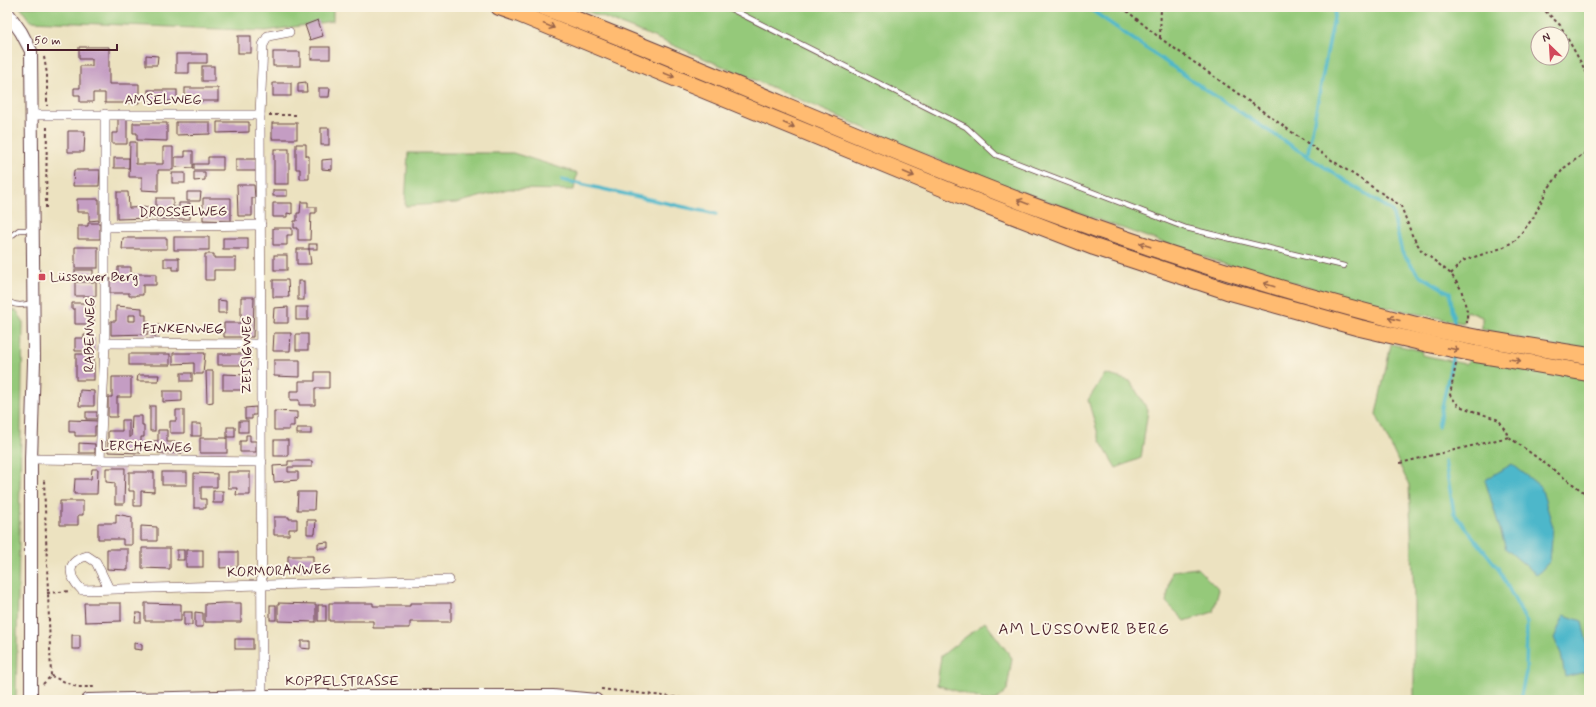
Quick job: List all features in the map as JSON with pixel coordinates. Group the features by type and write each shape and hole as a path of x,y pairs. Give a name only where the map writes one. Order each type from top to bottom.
{"highway":[{"path":"499,7 957,194 1094,247 1227,291 1360,328 1476,354 1589,373"},
{"path":"544,7 641,44 947,172 1107,233 1309,297 1478,338 1589,356"}],"street":[{"path":"7,12 21,32 31,51 31,230 34,362 31,459 31,700"},
{"name":"ZEISIGWEG","path":"262,698 260,115 263,45 268,36 289,32"},
{"name":"RABENWEG","path":"100,460 105,343 105,114"},
{"name":"AMSELWEG","path":"31,115 260,115"},
{"name":"DROSSELWEG","path":"106,227 261,225"},
{"name":"FINKENWEG","path":"105,343 261,344"},
{"name":"LERCHENWEG","path":"31,459 262,462"},
{"path":"82,590 74,583 71,574 72,566 79,558 87,556 96,562 110,589"},
{"name":"KORMORANWEG","path":"82,590 449,580"},
{"name":"KOPPELSTRASSE","path":"88,700 553,696 596,700"}],"lane":[{"path":"727,7 966,127 996,156 1186,228 1344,266"},
{"path":"7,239 19,230 31,230"},
{"path":"7,300 11,304 22,306 33,303"}],"path":[{"path":"1122,7 1160,38 1324,155 1401,206 1412,235 1421,250 1451,274 1461,289 1467,311 1466,326"},
{"path":"1160,38 1161,7"},
{"path":"1541,7 1560,25 1589,77"},
{"path":"260,115 296,115"},
{"path":"1451,274 1462,261 1502,248 1516,240 1533,218 1547,190 1564,168 1589,150"},
{"path":"1457,361 1450,395 1459,406 1499,420 1510,437 1589,496"},
{"path":"1400,463 1510,437"},
{"path":"47,594 82,590"}],"green space":[{"path":"20,7 333,7 333,21 266,31 30,21"},
{"path":"576,7 1589,7 1589,355 1482,329 1482,317 1467,311 1463,323 1370,304 1227,265 952,166 644,33"},
{"path":"408,153 513,153 577,173 574,190 508,189 457,203 405,206"},
{"path":"7,309 17,311 23,322 16,700 7,700"},
{"path":"1391,344 1423,351 1422,355 1465,364 1476,354 1589,373 1589,700 1414,700 1414,597 1409,485 1376,414"},
{"path":"1105,374 1130,381 1148,410 1141,458 1116,468 1100,441 1088,400"},
{"path":"1197,568 1219,590 1213,612 1185,621 1166,602 1172,571"},
{"path":"985,622 1012,658 1007,690 996,700 984,700 937,685 941,656"}],"water":[{"path":"1512,464 1541,487 1553,527 1550,561 1537,575 1506,549 1485,480"},
{"path":"1564,615 1582,621 1589,652 1589,671 1565,677 1561,654 1554,638"}],"building":[{"path":"318,20 323,36 310,40 305,25"},
{"path":"238,36 251,36 251,53 238,53"},
{"path":"79,47 109,47 109,84 139,84 139,103 105,103 105,93 93,93 93,102 80,102 80,95 74,95 74,88 80,88 80,66 92,66 92,59 79,59"},
{"path":"311,47 330,47 330,59 311,59"},
{"path":"273,52 300,52 300,66 273,66"},
{"path":"176,54 207,54 207,63 189,63 189,73 176,73"},
{"path":"146,55 158,56 157,65 146,65"},
{"path":"202,66 214,66 214,81 202,81"},
{"path":"306,82 307,92 298,92 298,83"},
{"path":"273,83 291,83 291,96 273,96"},
{"path":"185,88 218,88 218,101 185,101"},
{"path":"319,88 330,88 329,97 319,97"},
{"path":"148,90 177,90 177,101 148,101"},
{"path":"118,117 127,118 127,144 112,144 112,133 118,133"},
{"path":"176,122 210,122 210,134 176,135"},
{"path":"217,122 249,122 249,132 217,133"},
{"path":"133,123 167,123 167,141 137,140 137,133 133,133"},
{"path":"272,123 297,123 297,139 272,139"},
{"path":"321,128 329,128 329,145 321,145"},
{"path":"68,131 85,131 84,152 68,152"},
{"path":"130,142 136,142 136,164 163,164 163,147 173,147 173,170 158,170 158,191 142,190 142,177 129,177"},
{"path":"296,144 306,144 306,156 309,156 309,179 300,179 300,169 296,169"},
{"path":"274,149 289,149 289,184 274,184"},
{"path":"185,151 193,151 193,168 175,167 175,157 185,157"},
{"path":"208,157 223,157 223,170 194,170 194,164 208,164"},
{"path":"114,158 129,158 129,168 114,168"},
{"path":"236,159 257,159 257,171 236,171"},
{"path":"332,159 332,170 322,169 322,160"},
{"path":"74,170 100,170 99,186 73,186"},
{"path":"194,172 205,172 205,180 194,181"},
{"path":"172,173 185,173 185,183 172,183"},
{"path":"237,185 254,185 255,198 252,198 252,216 238,216"},
{"path":"273,190 287,190 287,196 273,196"},
{"path":"117,192 128,192 129,208 151,207 151,218 117,219"},
{"path":"187,192 201,192 200,201 187,201"},
{"path":"156,198 173,198 173,207 179,207 179,203 190,203 190,219 156,219"},
{"path":"203,198 231,198 231,221 203,220"},
{"path":"77,199 99,199 99,220 89,221 89,212 77,212"},
{"path":"301,202 308,202 308,207 316,207 316,213 311,213 310,240 298,240 298,228 294,228 294,221 297,221 297,213 300,213"},
{"path":"273,203 292,203 292,214 287,213 287,217 273,217"},
{"path":"88,223 100,223 100,239 78,239 78,226 88,226"},
{"path":"273,228 292,228 292,235 287,235 287,245 273,245"},
{"path":"174,237 209,237 209,250 174,250"},
{"path":"123,238 167,238 167,249 122,249"},
{"path":"223,238 248,238 248,249 223,249"},
{"path":"309,244 317,244 317,249 309,249"},
{"path":"75,247 98,247 98,268 75,268"},
{"path":"297,249 309,249 311,264 297,264"},
{"path":"205,254 214,254 214,258 236,258 236,270 214,270 214,280 205,280"},
{"path":"274,255 287,255 287,270 274,270"},
{"path":"164,258 179,258 179,270 173,270 173,267 164,267"},
{"path":"118,267 131,267 131,274 156,274 156,285 143,285 143,295 129,296 129,293 110,293 110,279 118,279"},
{"path":"75,270 93,270 93,280 75,280"},
{"path":"273,280 288,280 289,297 273,297"},
{"path":"298,281 304,281 304,300 298,300"},
{"path":"75,282 96,282 96,296 75,296"},
{"path":"241,297 254,297 253,337 224,337 224,323 241,323"},
{"path":"218,300 226,301 226,313 218,313"},
{"path":"72,303 94,303 94,324 75,324 75,309 72,309"},
{"path":"116,306 142,308 142,315 146,315 146,321 148,321 148,334 111,335 111,321 116,321","holes":["128,315 135,315 135,321 128,321"]},
{"path":"288,307 288,323 273,323 274,308"},
{"path":"296,307 308,307 308,320 296,320"},
{"path":"152,325 159,325 159,336 152,336"},
{"path":"274,333 291,333 290,351 273,351"},
{"path":"296,334 308,334 308,350 296,350"},
{"path":"84,335 93,335 93,338 95,338 95,351 75,351 75,338 84,338"},
{"path":"173,353 205,353 203,374 194,374 194,363 173,364"},
{"path":"76,354 94,354 94,380 76,380"},
{"path":"129,354 170,354 170,365 129,365"},
{"path":"218,354 250,354 250,365 218,365"},
{"path":"274,360 300,360 300,377 274,376"},
{"path":"206,371 213,371 213,402 207,403"},
{"path":"315,372 329,372 329,388 315,388 315,405 299,405 299,400 290,400 290,391 299,391 299,381 315,381"},
{"path":"181,373 192,373 192,381 181,381"},
{"path":"223,374 248,375 248,390 223,390"},
{"path":"138,375 159,375 158,381 137,381"},
{"path":"112,377 131,377 131,397 117,397 117,417 108,417 108,397 112,397"},
{"path":"80,390 94,391 94,406 79,406"},
{"path":"163,391 182,391 182,401 163,402"},
{"path":"150,406 155,406 155,431 150,431"},
{"path":"256,407 256,415 252,415 252,419 245,419 245,408"},
{"path":"176,410 184,410 184,433 170,433 170,421 176,421"},
{"path":"274,411 297,412 297,419 294,418 294,426 289,426 289,430 274,430"},
{"path":"86,412 97,412 97,419 86,419"},
{"path":"132,416 142,416 144,437 141,437 141,453 108,452 108,431 122,431 122,420 129,420 129,437 131,437"},
{"path":"69,420 99,421 99,426 95,426 95,436 75,436 75,432 69,432"},
{"path":"239,421 248,421 248,432 239,432"},
{"path":"192,424 201,424 201,436 192,436"},
{"path":"227,427 235,427 235,437 227,437"},
{"path":"297,428 311,428 311,434 297,434"},
{"path":"158,430 167,430 167,442 182,442 182,453 158,453 158,448 152,448 152,441 158,441"},
{"path":"246,435 250,435 250,441 256,441 256,452 240,452 240,441 246,441"},
{"path":"200,438 227,438 227,453 200,453"},
{"path":"274,440 288,440 288,456 274,456"},
{"path":"79,443 95,444 95,453 79,453"},
{"path":"288,461 312,461 312,467 288,467 288,472 298,472 298,480 274,482 273,466 288,465"},
{"path":"106,468 125,468 124,504 115,504 115,483 106,482"},
{"path":"92,469 98,469 97,494 74,494 75,479 91,479"},
{"path":"129,472 154,472 154,492 141,491 141,506 134,506 134,491 129,491"},
{"path":"162,472 187,472 187,485 162,485"},
{"path":"228,472 250,472 250,495 236,495 237,488 228,488"},
{"path":"194,473 217,474 217,487 201,487 201,499 206,499 206,508 194,508"},
{"path":"213,491 223,491 223,503 213,503"},
{"path":"298,492 315,492 314,510 297,510"},
{"path":"60,501 83,501 83,515 78,515 78,525 60,525"},
{"path":"116,514 132,517 132,545 123,545 123,539 98,539 98,523 116,523"},
{"path":"274,517 289,517 289,519 297,519 297,529 289,529 289,535 274,535"},
{"path":"307,520 316,520 315,534 307,534"},
{"path":"141,526 157,527 157,541 141,541"},
{"path":"328,542 328,548 318,548 318,543"},
{"path":"142,548 170,548 170,569 142,568"},
{"path":"107,549 128,549 128,570 107,569"},
{"path":"177,550 184,550 184,560 177,560"},
{"path":"186,550 203,550 203,567 186,567"},
{"path":"220,552 238,552 238,567 220,568"},
{"path":"288,556 313,556 313,570 288,571"},
{"path":"84,603 121,603 121,621 85,622"},
{"path":"145,603 181,604 181,621 145,621"},
{"path":"241,603 241,622 205,622 205,604"},
{"path":"278,603 316,604 316,622 278,621"},
{"path":"329,603 373,603 373,606 410,606 410,603 451,603 451,622 410,622 410,628 373,628 373,621 329,621"},
{"path":"270,605 276,605 276,620 270,620"},
{"path":"318,605 326,605 326,621 318,621"},
{"path":"184,612 192,612 192,625 184,625"},
{"path":"195,612 203,613 203,627 195,627"},
{"path":"136,613 141,613 141,622 135,622"},
{"path":"72,635 80,635 80,649 72,649"},
{"path":"235,639 253,639 253,649 235,649"},
{"path":"301,641 310,641 310,649 301,648"},
{"path":"134,643 142,644 142,650 134,649"}],"waterway":[{"path":"1087,7 1206,90 1392,211 1402,252 1418,274 1450,293 1455,330"},
{"path":"1307,157 1336,7"},
{"path":"562,180 716,214"},
{"path":"1438,427 1453,354"},
{"path":"1445,462 1454,513 1498,568 1527,623 1526,672 1520,700"}],"place":[{"name":"Lüssower Berg","path":"42,277"}],"district":[{"name":"AM LÜSSOWER BERG","path":"1084,629"}]}
